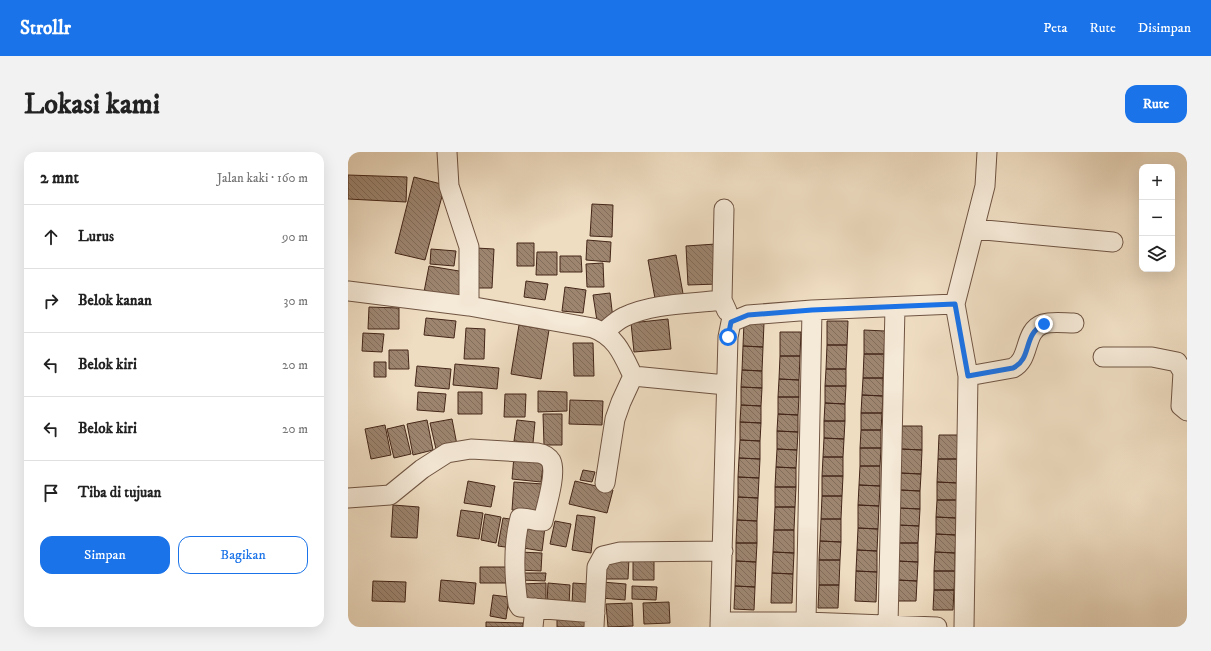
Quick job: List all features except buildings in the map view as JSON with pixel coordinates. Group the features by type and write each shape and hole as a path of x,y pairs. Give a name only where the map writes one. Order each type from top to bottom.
{"street":[{"path":"447,152 449,186 469,247 469,306"},
{"path":"964,627 968,376 955,304 985,186 987,152"},
{"path":"724,209 722,300 724,307 730,314 738,318"},
{"path":"974,229 1113,242"},
{"path":"348,291 469,306 593,328 604,332 612,339 622,353 633,376"},
{"path":"604,332 622,317 635,312 722,300"},
{"path":"937,627 806,622 720,624 728,329 731,322 748,315 812,310 955,304"},
{"path":"888,626 895,307"},
{"path":"806,622 812,310"},
{"path":"968,376 1013,368 1019,365 1023,359 1032,332 1044,324 1074,323"},
{"path":"1103,357 1152,357 1177,362 1183,372 1181,406 1187,410"},
{"path":"633,376 726,385"},
{"path":"604,483 616,419 621,402 633,376"},
{"path":"348,498 390,495 422,469 447,453 471,449 538,453 546,455 551,461 553,470 543,521 537,522 524,517 520,518 516,540 518,604 520,608 535,608 595,620 597,567 603,556 620,552 723,552"},
{"path":"533,627 535,608"}],"route":[{"path":"728,337 728,329 731,322 748,315 812,310 955,304 968,376 1013,368 1019,365 1023,359 1032,332 1037,327 1044,324"}]}
